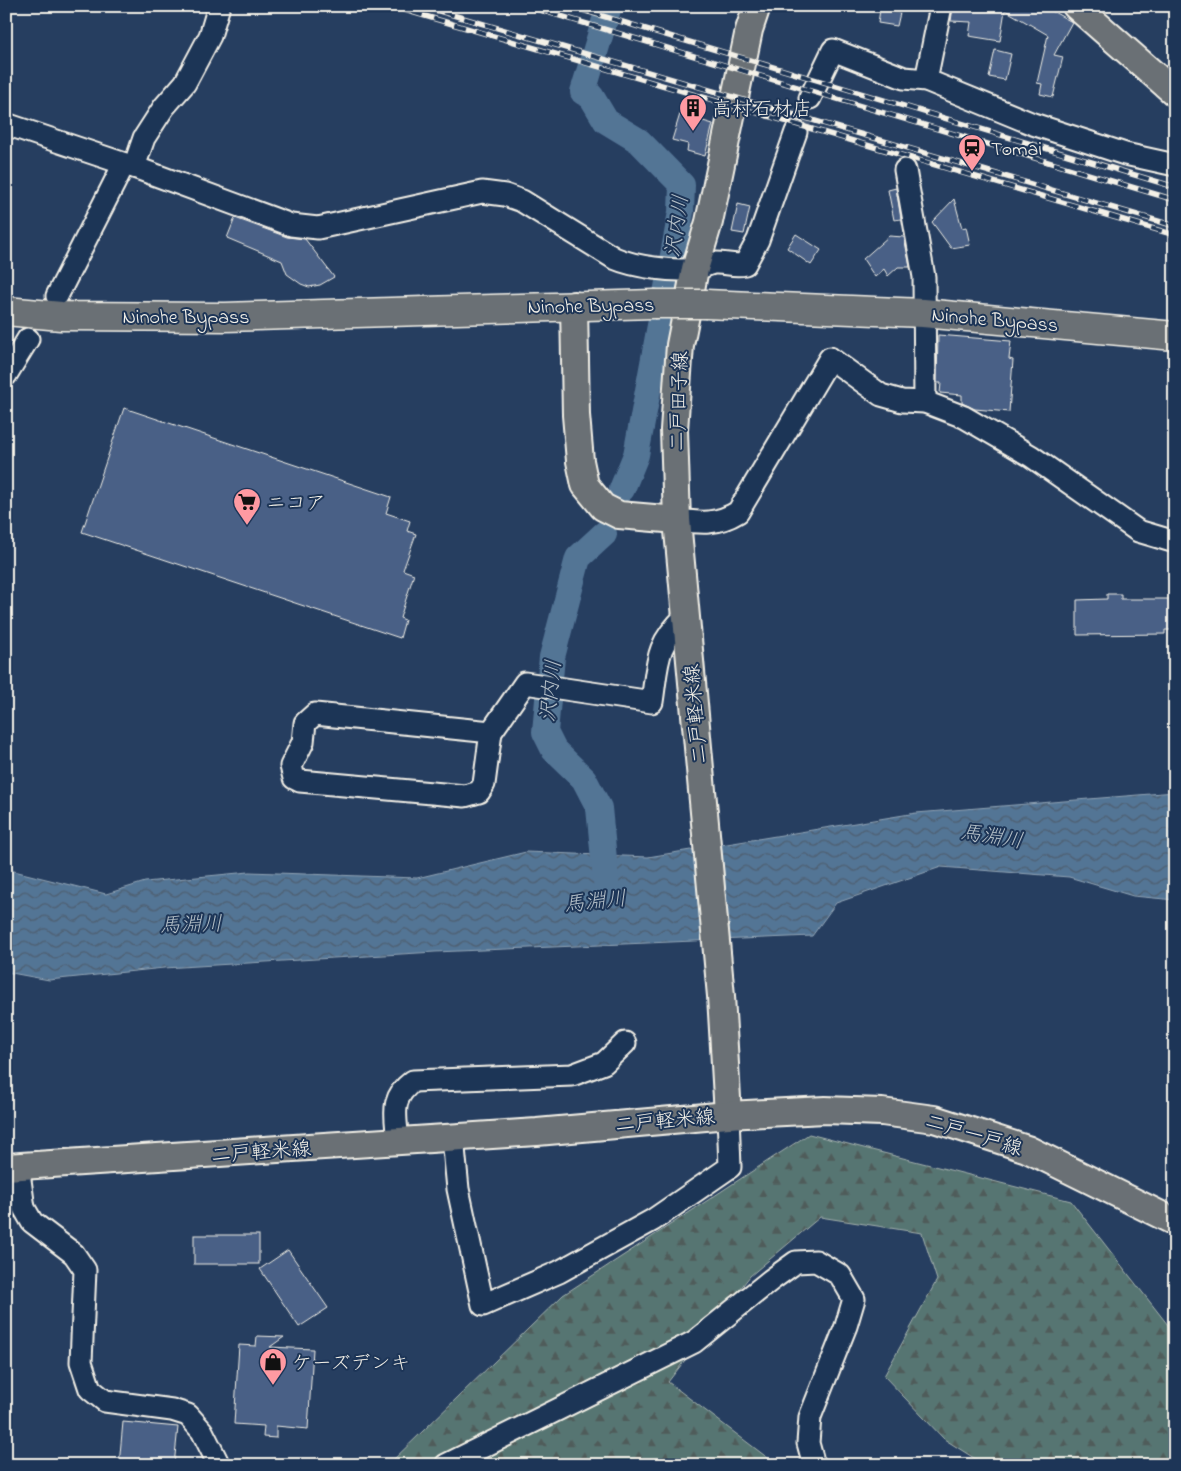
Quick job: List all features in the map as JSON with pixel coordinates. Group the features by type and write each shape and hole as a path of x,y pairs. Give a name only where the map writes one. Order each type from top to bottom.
{"highway":[{"name":"Ninohe Bypass","path":"6,311 61,316 225,317 574,305 706,304 923,313 1175,336"}],"main road":[{"name":"二戸田子線","path":"677,520 674,430 680,346 695,269 709,222 749,30 757,6"},
{"path":"1076,6 1175,93"},
{"path":"574,305 576,415 580,461 585,485 603,507 619,515 677,520"},
{"name":"二戸軽米線","path":"12,1167 453,1138 728,1114 721,996 677,520"},
{"name":"二戸一戸線","path":"728,1114 825,1110 882,1112 934,1119 1027,1149 1175,1222"}],"street":[{"path":"57,296 144,138 164,107 186,83 210,36 219,6"},
{"path":"926,80 941,6"},
{"path":"810,98 833,50 904,78 926,80 1033,124 1125,154 1175,166"},
{"path":"6,124 291,225 318,228 482,192 505,195 522,201 614,258 628,264 643,267 695,269 715,263 735,266 745,264 758,240 796,132"},
{"path":"905,170 924,277 925,402"},
{"path":"6,374 28,339"},
{"path":"677,520 707,524 726,519 738,512 830,358 882,395 902,401 925,402 964,416 1031,456 1138,531 1175,542"},
{"path":"491,732 315,714 305,724 303,742 291,766 294,778 300,782 465,796 479,792 484,784 491,732 525,683 652,702 660,651 670,631 686,616"},
{"path":"398,1142 395,1106 404,1088 413,1081 572,1075 604,1063 625,1042"},
{"path":"453,1138 458,1189 482,1305 559,1272 653,1220 730,1167 728,1114"},
{"path":"12,1167 24,1208 32,1222 74,1254 85,1270 81,1362 90,1389 105,1401 172,1410 188,1415 202,1431 219,1465"},
{"path":"446,1465 694,1342 796,1262 816,1261 840,1275 854,1299 846,1326 810,1417 808,1443 814,1465"}],"green space":[{"path":"809,1134 1071,1201 1175,1334 1175,1465 985,1465 944,1439 884,1376 937,1280 922,1233 820,1217 750,1276 668,1382 777,1465 388,1465 563,1295"}],"water":[{"name":"馬淵川","path":"1175,792 1175,900 1133,896 1069,877 941,867 836,903 812,936 435,952 164,968 49,980 6,972 6,869 106,894 145,882 249,872 417,878 526,852 648,857 916,813"}],"building":[{"path":"974,6 1053,6 1050,10 1072,22 1054,55 1063,57 1053,97 1040,94 1042,84 1037,83 1048,35 1005,10 1000,41 969,36 971,22 951,21 953,8 973,9"},
{"path":"880,10 900,13 897,26 878,23"},
{"path":"995,50 1011,54 1005,80 989,77"},
{"name":"高村石材店","path":"680,114 713,124 705,156 687,151 688,144 672,140"},
{"path":"896,188 901,219 894,220 888,190"},
{"path":"954,199 962,228 966,227 970,245 951,248 932,222"},
{"path":"738,204 750,207 744,234 732,232"},
{"path":"235,218 287,237 305,239 334,277 320,285 309,287 301,284 287,274 282,261 227,238"},
{"path":"796,234 821,250 811,265 787,248"},
{"path":"889,236 904,237 910,267 898,267 888,276 884,269 875,277 863,259"},
{"path":"938,335 1011,341 1009,359 1013,360 1009,412 975,409 962,403 962,395 940,393 941,383 937,383"},
{"name":"ニコア","path":"124,408 391,497 386,513 410,521 407,531 416,534 403,570 414,574 400,618 405,620 400,638 82,532"},
{"path":"1107,594 1121,594 1121,599 1175,599 1175,630 1165,630 1165,634 1077,635 1077,600 1107,599"},
{"path":"194,1235 259,1235 259,1264 194,1264"},
{"path":"288,1250 328,1308 299,1327 260,1269"},
{"name":"ケーズデンキ","path":"257,1336 284,1337 270,1347 313,1349 308,1429 276,1426 276,1438 263,1437 264,1426 234,1424 239,1345 256,1346"},
{"path":"123,1422 178,1427 174,1465 119,1465"}],"waterway":[{"name":"沢内川","path":"609,6 583,92 591,96 606,121 639,141 682,185 681,212 636,455 622,489"},
{"name":"沢内川","path":"604,534 578,558 552,657 545,732 554,750 584,779 599,808 607,890"}],"tunnel":[{"path":"796,132 810,98"}],"railway":[{"path":"391,6 1175,235"},
{"path":"422,6 1175,226"},
{"path":"527,6 1175,200"},
{"path":"569,6 1175,187"}],"place":[{"name":"高村石材店","path":"693,132"},
{"name":"Tomai","path":"972,172"},
{"name":"ニコア","path":"247,526"},
{"name":"ケーズデンキ","path":"273,1386"}]}
